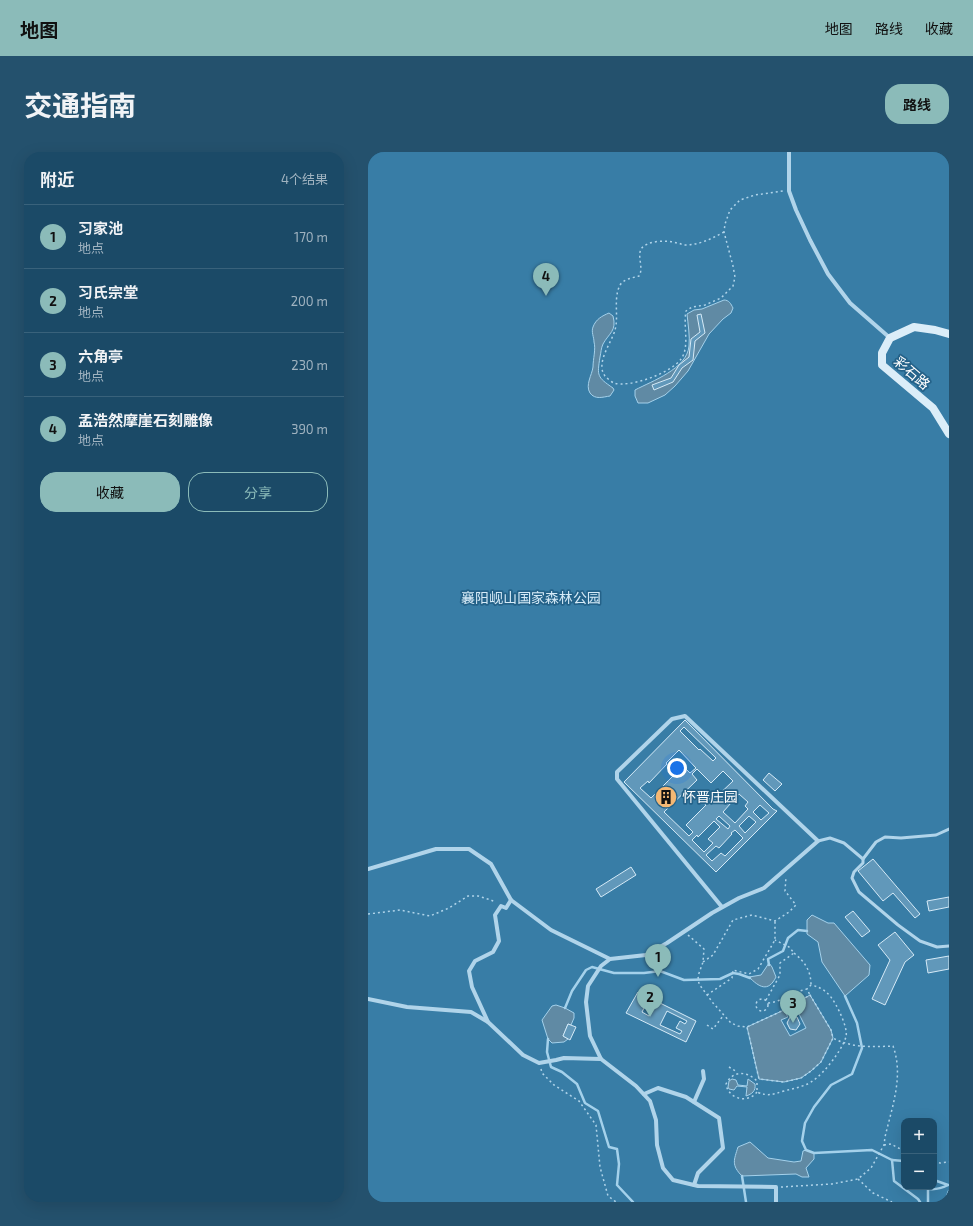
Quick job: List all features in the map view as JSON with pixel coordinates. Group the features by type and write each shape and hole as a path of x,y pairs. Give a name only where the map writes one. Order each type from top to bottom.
{"street":[{"path":"789,152 789,191 807,234 828,274 850,303 890,338"},
{"name":"彩石路","path":"949,334 914,327 890,338 882,353 882,365 933,408 949,434"},
{"path":"722,907 632,796 616,779 617,772 672,719 685,716 818,841 764,888 738,898 722,907 646,955 610,959 601,966 588,986 587,1008 590,1036 601,1059 636,1086 650,1101 656,1120 657,1145 663,1168 673,1180 694,1185 776,1187 776,1202"},
{"path":"368,869 436,849 469,850 491,864 511,900 552,930 610,959"},
{"path":"488,1022 472,987 469,971 475,961 493,952 499,942 495,915 501,906 506,908 511,900"},
{"path":"368,999 407,1007 471,1012 488,1022 523,1055 542,1062 555,1061 564,1058 601,1059"},
{"path":"694,1102 704,1079 703,1071"},
{"path":"644,1094 658,1088 686,1097 719,1118 723,1148 698,1174 694,1185"}],"lane":[{"path":"949,830 936,835 885,838 876,842 863,859 863,863 854,872 852,878 859,892 898,925 920,941 937,947 949,946"},
{"path":"818,841 830,838 844,843 863,859"}],"path":[{"path":"724,232 704,242 684,246 664,240 647,244 642,248 641,273 639,276 621,283 618,290 616,303 617,322 601,364 604,375 613,383 625,384 656,376 681,359 685,347 686,311 692,307 704,305 721,298 733,286 735,276 724,232 730,210 740,200 755,195 789,191"},
{"path":"703,962 712,956 733,920 752,915 775,921 789,912 796,905 785,890 786,878 784,871"},
{"path":"368,914 400,910 430,916 449,908 468,896 478,896 491,900 501,906"},
{"path":"707,995 732,978 733,970 749,974 758,969 775,940 775,921"},
{"path":"683,932 704,949 703,962 698,976 699,984 724,1015 732,1023 738,1026 747,1027 784,1010 810,995"},
{"path":"768,1003 779,1001 807,989 811,985 810,972 805,964 789,947 775,940"},
{"path":"766,1000 780,975 780,963 794,953"},
{"path":"758,1092 766,1095 806,1085 820,1074 837,1056 846,1036 841,1013 832,998 821,987 811,985"},
{"path":"747,1027 759,1079 784,1082 801,1078 821,1062 833,1038 831,1030 807,989"},
{"path":"761,998 766,1000 768,1003 764,1010 757,1008 756,1004 761,998"},
{"path":"706,1025 713,1029 724,1015"},
{"path":"776,1187 832,1184 858,1179 871,1168 884,1145 898,1082 897,1057 893,1046 856,1045 842,1043 833,1038"},
{"path":"542,1062 542,1073 554,1085 579,1101 596,1125 600,1167 608,1196 616,1202"},
{"path":"729,1067 738,1073 747,1074 753,1077 757,1082 758,1092 755,1096 743,1099 733,1096 726,1090 726,1084 732,1076 738,1073"},
{"path":"884,1145 891,1144 901,1150"},
{"path":"937,1162 949,1162"},
{"path":"858,1179 873,1193 892,1202"}],"green space":[{"name":"襄阳岘山国家森林公园","path":"368,152 949,152 949,1202 368,1202"}],"shaded area":[{"path":"724,300 729,301 731,304 733,308 731,313 709,334 688,371 665,395 648,403 638,403 635,396 635,390 676,368 687,354 689,346 689,330 687,314 694,310 702,309"},
{"path":"609,313 613,316 614,325 612,332 602,346 599,363 599,376 614,390 610,396 594,397 590,393 588,387 595,351 592,329 598,320"},
{"path":"812,915 828,923 834,923 870,965 869,975 845,996 822,962 818,942 807,934 807,920"},
{"path":"769,963 776,977 770,985 763,987 749,977 761,975"},
{"path":"810,995 831,1030 833,1038 821,1062 801,1078 784,1082 759,1079 747,1027 784,1010 788,1017 781,1020 790,1036 806,1028 798,1012 792,1015 788,1008"},
{"path":"556,1005 574,1013 574,1018 571,1025 568,1024 563,1036 568,1039 564,1042 552,1043 548,1039 542,1020 552,1006"},
{"path":"732,1079 736,1080 738,1085 747,1086 748,1079 755,1084 754,1090 746,1096 747,1087 737,1086 734,1090 729,1089 729,1081"},
{"path":"750,1142 768,1158 794,1162 801,1161 803,1151 806,1150 814,1153 814,1159 806,1168 809,1177 802,1177 796,1174 742,1176 736,1169 734,1162 735,1155 738,1147"}],"building":[{"path":"701,314 705,333 695,341 693,360 682,368 673,382 654,390 652,385 671,378 679,365 689,357 691,339 700,332 697,315"},
{"name":"怀晋庄园","path":"685,720 773,809 777,811 716,872 624,782","holes":["684,727 716,758 713,761 700,749 699,750 680,731","679,750 696,768 690,773 683,766 651,798 640,788 648,781 649,783 667,764 666,763","697,769 711,783 723,771 733,781 712,801 701,791 696,796 706,805 686,825 693,832 689,836 664,812 697,780 692,774","739,794 748,802 745,806 748,809 735,823 723,812","760,805 769,813 761,820 753,812","719,816 730,826 728,829 716,819","749,816 756,822 745,833 739,826","714,821 720,827 708,839 713,843 704,852 692,840 697,835 698,837","735,830 743,838 725,856 721,853 712,861 706,855 716,846 719,848"]},
{"path":"769,773 782,784 775,791 763,780"},
{"path":"873,859 920,914 915,918 893,893 883,901 858,871"},
{"path":"631,867 636,875 601,897 596,889"},
{"path":"949,897 949,907 929,911 927,901"},
{"path":"853,911 870,931 862,937 845,917"},
{"path":"895,932 914,955 905,962 885,1005 872,999 890,960 878,945"},
{"path":"949,956 949,969 928,973 926,960"},
{"path":"638,992 696,1021 686,1042 626,1013","holes":["646,1004 654,1008 649,1016 642,1012","667,1011 687,1021 685,1024 680,1021 676,1028 682,1031 680,1034 660,1025"]},
{"path":"790,1017 797,1017 800,1024 796,1030 790,1029 787,1023"},
{"path":"568,1024 576,1027 570,1040 563,1036"}],"waterway":[{"path":"769,965 768,959 783,951 788,938 798,930 807,931"},
{"path":"565,1008 572,991 586,970 592,967 614,973 644,973 660,971 684,980 720,979 733,973 750,978"},
{"path":"845,996 857,1023 862,1048 852,1074 831,1085 814,1107 805,1123 802,1141 806,1150 814,1153 872,1150 892,1160 901,1161"},
{"path":"548,1039 547,1052 551,1067 562,1072 577,1084 585,1103 598,1111 609,1147 617,1149 619,1164 617,1185 633,1202"},
{"path":"892,1160 894,1181 920,1202"},
{"path":"742,1176 746,1202"},
{"path":"937,1181 948,1185"},
{"path":"937,1189 948,1185"},
{"path":"928,1190 928,1202"},
{"path":"945,1202 949,1191"}],"place":[{"name":"孟浩然摩崖石刻雕像","path":"546,296"},
{"name":"怀晋庄园","path":"666,797"},
{"name":"习家池","path":"658,977"},
{"name":"习氏宗堂","path":"650,1017"},
{"name":"六角亭","path":"793,1023"}]}
